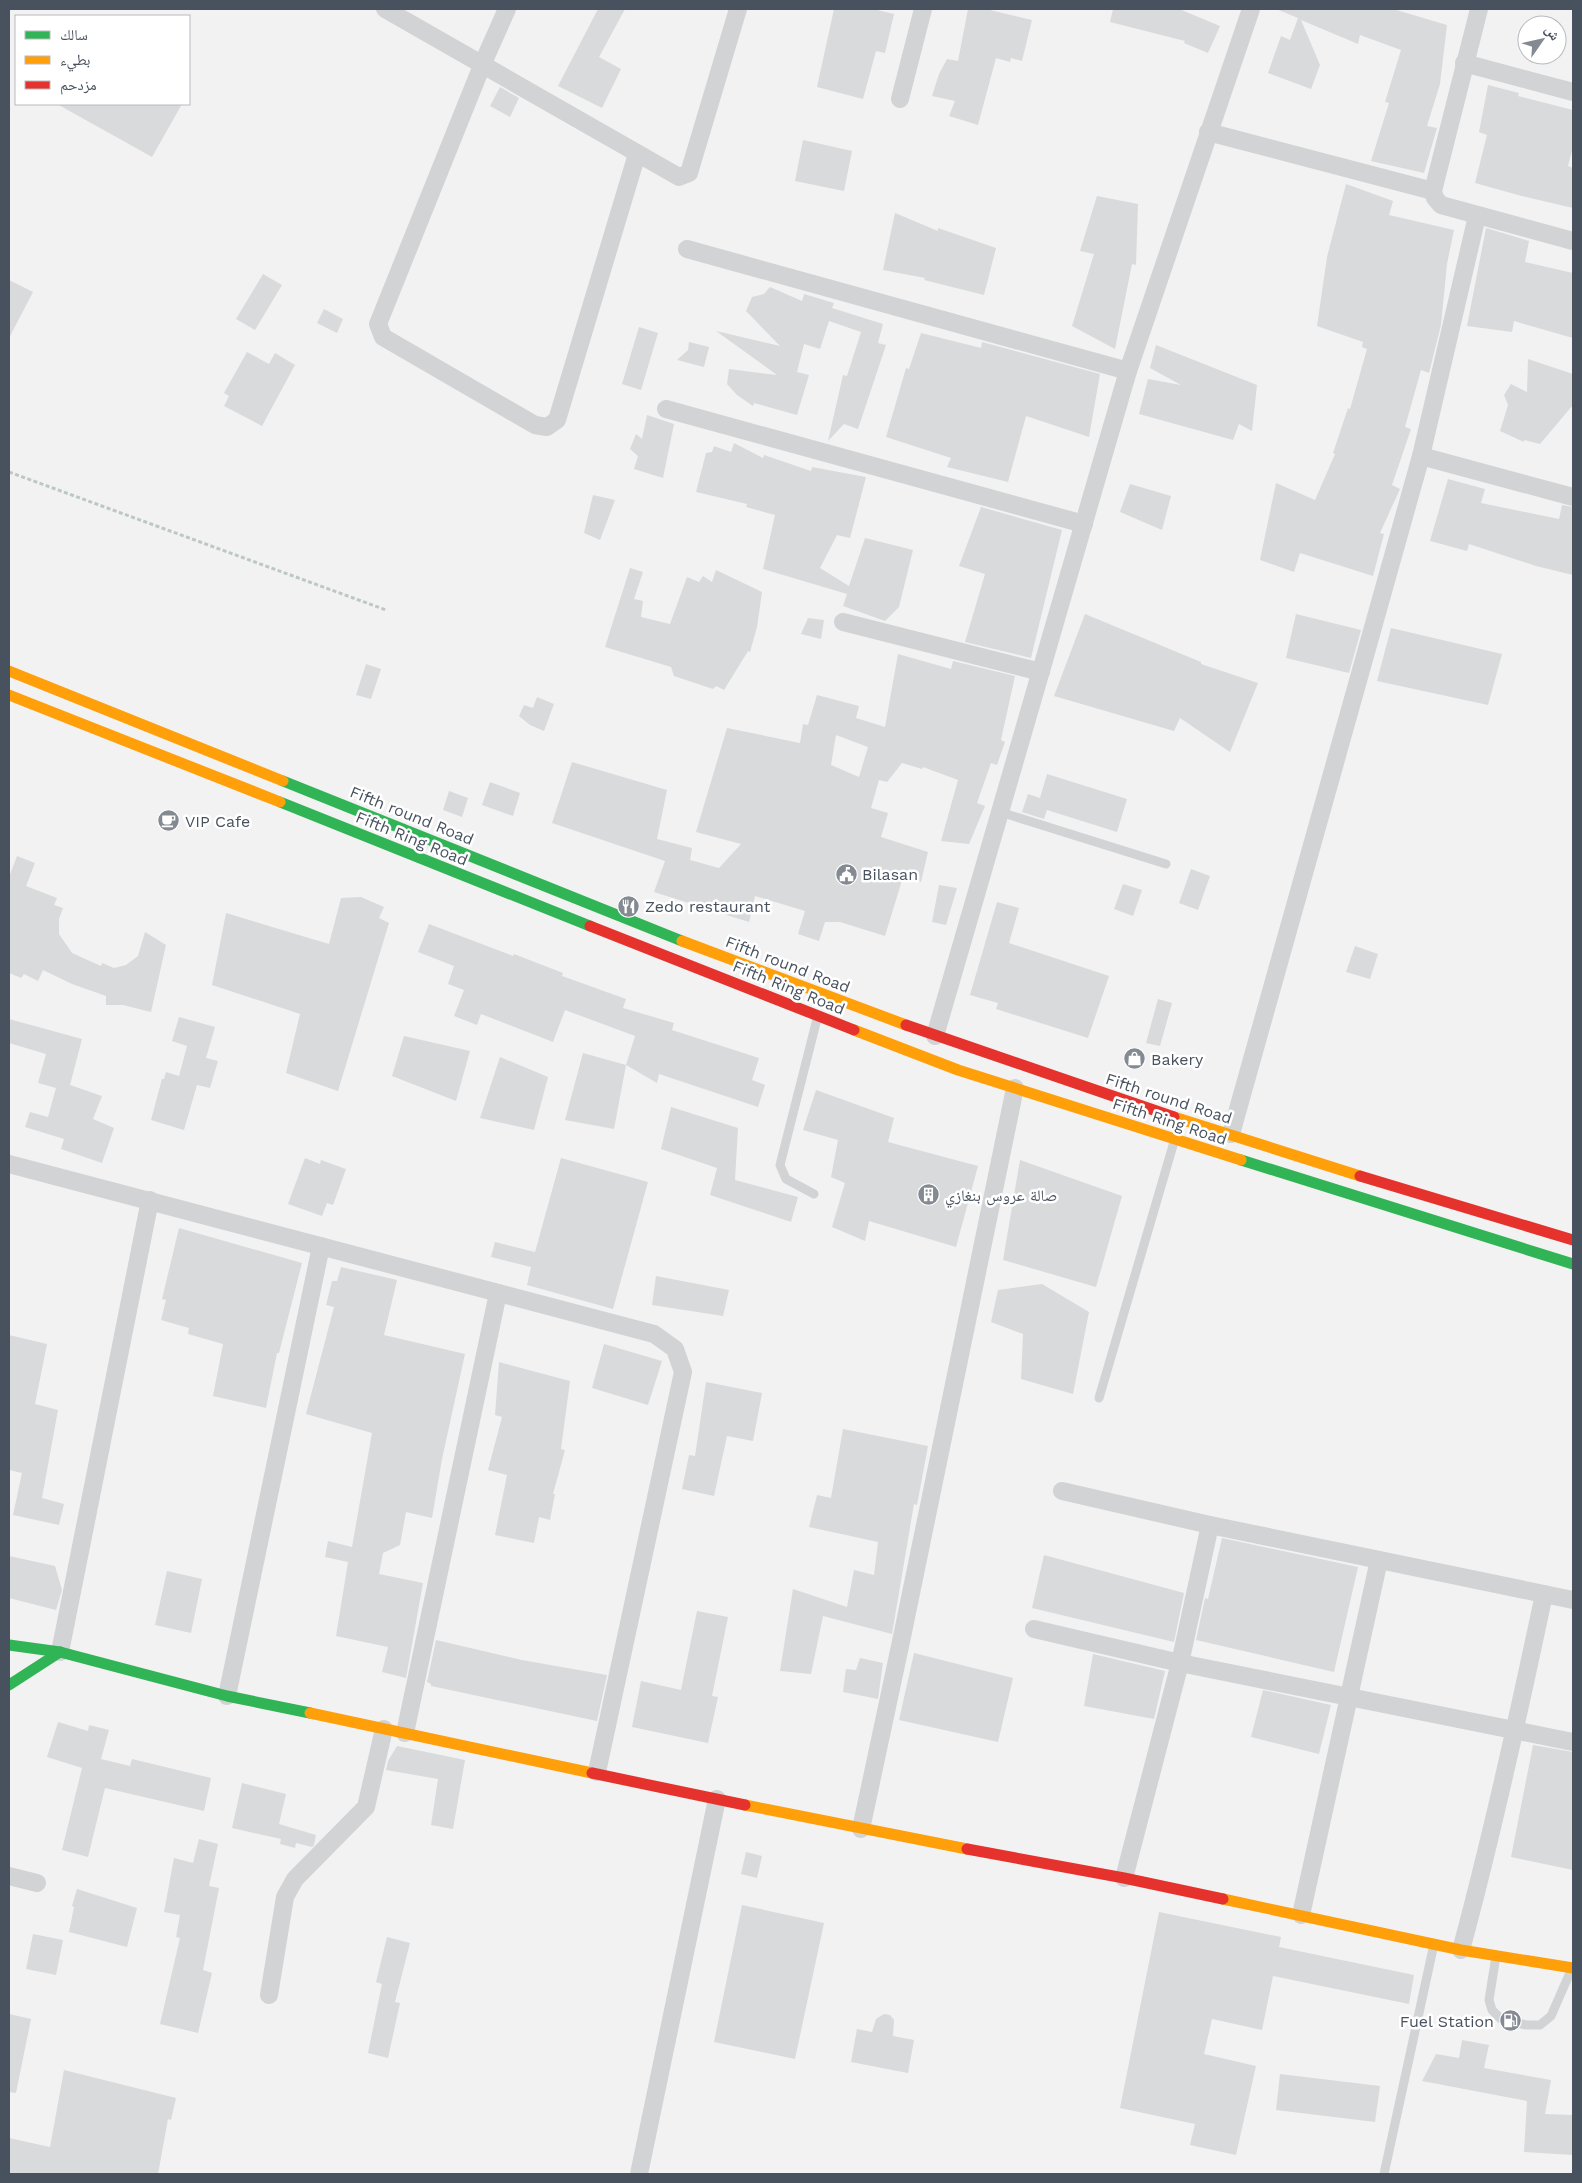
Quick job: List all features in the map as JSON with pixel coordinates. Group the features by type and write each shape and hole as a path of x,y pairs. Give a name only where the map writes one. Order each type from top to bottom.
{"main road":[{"name":"Fifth round Road","path":"9,671 528,880 822,995 934,1036 1114,1097 1573,1240"},
{"name":"Fifth Ring Road","path":"9,695 940,1063 1287,1175 1573,1264"},
{"path":"1287,1175 1294,1154"},
{"path":"9,1645 60,1652 227,1696 597,1772 861,1829 1124,1878 1461,1950 1573,1968"},
{"path":"9,1685 60,1652"}],"street":[{"path":"385,9 483,63 679,177 689,173 738,9"},
{"path":"507,9 483,63 378,324 383,337 535,425 547,427 557,420 637,154"},
{"path":"900,99 923,9"},
{"path":"934,1036 1128,372 1250,9"},
{"path":"1479,9 1433,191 1435,198 1441,205 1573,241"},
{"path":"1464,63 1573,92"},
{"path":"1208,132 1433,191"},
{"path":"1231,1134 1421,456 1478,216"},
{"path":"687,249 1128,372"},
{"path":"666,410 1084,524"},
{"path":"1421,456 1573,497"},
{"path":"843,622 1041,672"},
{"path":"861,1829 1015,1088"},
{"path":"9,1164 654,1334 675,1349 683,1372 597,1772"},
{"path":"60,1652 150,1200"},
{"path":"227,1696 321,1246"},
{"path":"405,1733 498,1292"},
{"path":"1062,1491 1210,1525 1573,1600"},
{"path":"1124,1878 1180,1663 1210,1525"},
{"path":"1301,1916 1379,1560"},
{"path":"1461,1950 1490,1842 1516,1730 1544,1594"},
{"path":"1034,1629 1180,1663 1573,1742"},
{"path":"269,1995 286,1897 295,1879 366,1808 384,1729"},
{"path":"639,2174 717,1799"},
{"path":"9,1876 37,1883"}],"lane":[{"path":"1000,812 1166,864"},
{"path":"814,1194 786,1179 780,1165 818,1016"},
{"path":"1100,1398 1175,1139"},
{"path":"1384,2174 1434,1944"},
{"path":"1496,1956 1489,2000 1492,2010 1501,2019 1526,2025 1540,2025 1551,2016 1573,1968"}],"path":[{"path":"9,472 386,610"}],"building":[{"path":"598,9 625,9 599,57 621,69 602,108 558,86"},
{"path":"834,9 873,9 894,14 885,53 876,51 863,99 817,87"},
{"path":"968,9 986,9 1032,20 1022,61 1011,58 1010,62 996,58 978,125 949,116 955,101 932,96 939,74 947,59 958,61"},
{"path":"1113,9 1179,9 1220,26 1208,53 1184,43 1185,41 1110,22"},
{"path":"1276,9 1393,9 1447,25 1440,84 1427,126 1437,128 1424,173 1371,161 1389,103 1385,102 1401,50 1360,35 1358,44 1301,20 1320,65 1311,89 1268,73 1281,36 1290,40 1298,18"},
{"path":"1488,85 1519,93 1518,96 1573,110 1573,147 1568,166 1573,168 1573,208 1475,183 1487,135 1479,132"},
{"path":"500,87 519,98 510,117 490,106"},
{"path":"59,105 181,105 152,157"},
{"path":"803,140 852,151 844,191 795,181"},
{"path":"1346,184 1393,201 1389,215 1454,230 1447,264 1441,325 1429,373 1421,370 1405,427 1411,429 1392,485 1400,489 1380,533 1384,534 1373,576 1300,553 1294,572 1260,560 1276,483 1315,500 1335,454 1333,453 1348,408 1350,409 1367,349 1362,347 1363,342 1317,326 1327,257"},
{"path":"1097,196 1138,204 1136,265 1132,264 1115,349 1072,326 1094,254 1080,251"},
{"path":"895,213 938,231 938,228 996,248 984,295 924,280 925,278 883,270"},
{"path":"1486,228 1529,241 1525,262 1573,273 1573,338 1514,321 1512,332 1467,326"},
{"path":"263,274 282,285 255,330 236,319"},
{"path":"9,280 33,292 9,338"},
{"path":"770,287 802,301 804,294 834,303 832,308 883,324 878,343 886,345 858,429 844,424 828,441 843,375 847,376 861,332 829,321 820,349 804,344 797,372 809,375 797,415 754,403 753,406 737,395 727,384 729,369 777,375 716,331 780,346 746,311 752,297 764,294"},
{"path":"324,309 343,319 337,333 317,323"},
{"path":"639,327 658,333 641,390 622,384"},
{"path":"921,333 981,348 982,342 1100,374 1089,437 1026,416 1008,482 947,467 951,458 886,437 906,368 909,369"},
{"path":"689,342 709,347 704,367 677,360 688,350"},
{"path":"1156,345 1257,385 1252,431 1239,424 1233,440 1139,414 1148,379 1181,385 1150,368"},
{"path":"247,352 269,364 275,353 295,365 262,426 224,406 229,396 224,393"},
{"path":"1528,359 1573,374 1573,405 1540,444 1524,440 1524,442 1500,431 1508,405 1504,395 1511,384 1527,392"},
{"path":"647,415 674,424 663,478 634,469 638,456 630,449 636,434 642,439"},
{"path":"734,443 763,458 764,455 811,471 812,467 866,477 850,538 837,535 820,568 849,586 865,538 913,550 899,607 885,621 843,606 847,594 763,569 775,515 746,507 747,504 696,492 706,453 712,452 714,446 731,452"},
{"path":"1448,479 1485,489 1481,503 1559,519 1562,505 1573,507 1573,575 1536,566 1469,544 1467,551 1430,541"},
{"path":"1130,484 1171,496 1162,530 1120,512"},
{"path":"593,495 615,500 600,540 584,533"},
{"path":"981,507 1062,530 1031,658 965,642 985,574 959,566"},
{"path":"630,568 643,572 634,599 643,601 641,617 670,624 687,577 699,582 703,576 712,582 716,570 762,592 757,627 750,652 748,651 724,690 716,686 713,689 674,676 671,667 605,647"},
{"path":"1085,614 1201,662 1201,664 1258,683 1230,752 1180,718 1174,731 1054,696"},
{"path":"1296,614 1361,630 1349,673 1286,658"},
{"path":"808,618 824,620 821,639 801,634"},
{"path":"1391,628 1502,654 1488,705 1377,681"},
{"path":"898,654 951,669 953,661 1015,676 1001,740 1005,742 997,765 991,763 977,803 985,806 969,844 941,841 958,780 923,767 922,769 902,763 887,782 879,780 871,808 888,813 881,837 928,852 921,882 903,877 885,936 840,922 825,922 819,941 798,934 805,911 755,896 749,922 654,892 665,861 552,823 572,762 667,790 657,839 692,848 690,860 719,868 741,844 696,832 727,728 800,743 803,724 808,725 817,695 859,706 856,718 885,727","holes":["836,735 868,747 859,777 831,765"]},
{"path":"366,664 381,669 371,699 356,695"},
{"path":"537,697 554,704 544,731 530,725 519,716 524,705 533,708"},
{"path":"1047,774 1127,799 1117,832 1047,810 1044,819 1022,812 1028,794 1040,798"},
{"path":"490,782 520,793 513,816 482,805"},
{"path":"449,791 468,798 462,817 443,810"},
{"path":"17,856 35,863 26,886 57,898 54,905 63,908 59,919 59,934 72,953 101,966 102,963 114,968 126,965 138,956 145,932 166,945 151,1012 123,1005 106,1005 106,996 72,984 43,970 38,981 24,974 21,978 9,973 9,877"},
{"path":"1191,869 1210,876 1198,910 1179,903"},
{"path":"1123,884 1142,890 1133,916 1114,909"},
{"path":"939,885 957,888 946,925 932,922"},
{"path":"361,897 384,907 379,918 389,923 338,1091 286,1073 300,1014 212,985 226,913 329,944 341,898"},
{"path":"997,902 1019,908 1009,943 1109,976 1088,1038 996,1009 998,1003 970,995"},
{"path":"429,924 513,956 514,954 563,973 562,976 626,999 623,1008 674,1023 672,1030 759,1058 752,1080 765,1085 758,1107 659,1074 657,1083 626,1065 635,1036 565,1010 553,1042 481,1014 477,1025 454,1016 464,990 448,984 454,966 418,952"},
{"path":"1355,946 1378,954 1370,979 1346,972"},
{"path":"1158,999 1172,1003 1160,1046 1146,1043"},
{"path":"179,1017 215,1027 206,1058 218,1061 210,1088 197,1085 184,1130 151,1120 162,1079 164,1079 166,1072 179,1076 187,1046 172,1041"},
{"path":"9,1019 82,1039 70,1085 102,1096 93,1119 114,1128 102,1163 61,1149 64,1139 25,1127 30,1112 48,1117 56,1088 38,1083 46,1054 9,1043"},
{"path":"404,1036 470,1051 456,1101 392,1076"},
{"path":"583,1053 626,1065 614,1129 565,1120"},
{"path":"500,1057 548,1077 534,1130 480,1118"},
{"path":"816,1090 894,1118 888,1142 978,1166 956,1247 869,1221 865,1241 832,1227 845,1183 831,1177 838,1140 803,1130"},
{"path":"671,1107 738,1128 735,1180 798,1197 791,1222 710,1195 717,1168 661,1149"},
{"path":"305,1158 320,1164 321,1160 346,1169 333,1205 327,1203 322,1216 288,1204"},
{"path":"561,1158 648,1182 613,1309 527,1285 531,1267 491,1257 495,1242 535,1252"},
{"path":"1020,1160 1122,1196 1096,1287 1003,1260"},
{"path":"179,1228 302,1263 279,1353 277,1353 266,1408 213,1396 223,1344 188,1334 189,1328 161,1320 166,1300 162,1299"},
{"path":"341,1267 397,1280 384,1335 465,1354 442,1459 432,1518 406,1512 400,1545 383,1553 379,1574 423,1583 406,1678 382,1672 388,1647 336,1636 348,1562 325,1557 328,1541 352,1547 372,1433 306,1414 334,1307 326,1305 332,1281 337,1281"},
{"path":"656,1276 729,1290 723,1316 652,1305"},
{"path":"1042,1284 1089,1312 1073,1394 1021,1379 1023,1334 991,1322 998,1290"},
{"path":"9,1335 47,1344 35,1404 58,1410 42,1498 64,1504 59,1525 13,1515 22,1473 9,1470"},
{"path":"604,1344 662,1361 648,1405 592,1388"},
{"path":"499,1362 570,1381 561,1449 565,1450 553,1494 555,1494 550,1520 539,1517 534,1543 495,1535 507,1475 488,1470 502,1417 495,1415"},
{"path":"706,1382 762,1393 753,1441 727,1436 714,1496 682,1489 689,1455 695,1456"},
{"path":"843,1429 928,1446 917,1505 914,1504 892,1634 823,1616 811,1674 780,1671 793,1589 847,1607 854,1570 874,1575 878,1542 809,1527 817,1495 831,1498"},
{"path":"1222,1538 1358,1567 1334,1672 1196,1640 1205,1598 1208,1599"},
{"path":"1044,1555 1184,1593 1174,1642 1032,1608"},
{"path":"9,1556 55,1566 62,1590 56,1610 9,1598"},
{"path":"167,1571 202,1579 191,1633 155,1625"},
{"path":"697,1611 728,1617 712,1696 718,1697 708,1743 632,1727 641,1681 681,1690"},
{"path":"436,1640 522,1660 607,1675 597,1721 431,1686 427,1682"},
{"path":"914,1653 1013,1678 998,1742 899,1720"},
{"path":"1093,1654 1165,1671 1154,1719 1084,1706"},
{"path":"860,1658 883,1663 878,1699 843,1692 846,1669 856,1670"},
{"path":"1263,1690 1331,1705 1319,1754 1251,1737"},
{"path":"58,1722 88,1731 89,1725 109,1730 101,1759 130,1766 132,1759 211,1778 204,1811 105,1788 88,1857 62,1850 82,1768 47,1757"},
{"path":"1533,1745 1573,1752 1573,1870 1511,1857"},
{"path":"397,1746 465,1760 453,1829 431,1825 438,1779 386,1770 388,1761"},
{"path":"242,1783 286,1794 279,1824 316,1835 314,1845 312,1847 296,1843 295,1848 280,1844 281,1839 232,1828"},
{"path":"199,1839 218,1844 209,1886 219,1888 203,1970 212,1973 198,2033 160,2024 180,1938 176,1937 180,1915 164,1912 174,1858 193,1863"},
{"path":"746,1852 762,1856 757,1878 741,1874"},
{"path":"77,1889 137,1908 127,1947 69,1932 74,1907 72,1906"},
{"path":"742,1905 824,1923 795,2059 714,2042"},
{"path":"1159,1912 1281,1937 1279,1947 1414,1975 1409,2004 1273,1976 1262,2030 1212,2019 1204,2054 1256,2066 1236,2155 1190,2145 1195,2124 1120,2108"},
{"path":"33,1934 63,1940 56,1975 26,1969"},
{"path":"387,1937 410,1943 395,2002 400,2003 388,2058 368,2053 382,1984 376,1982"},
{"path":"9,2014 31,2019 16,2093 9,2092"},
{"path":"884,2014 890,2015 894,2020 893,2036 914,2040 908,2073 851,2062 857,2029 872,2032 876,2019"},
{"path":"1462,2040 1489,2045 1484,2068 1551,2080 1545,2114 1573,2115 1573,2155 1524,2152 1527,2101 1422,2081 1436,2054 1459,2058"},
{"path":"64,2070 176,2098 171,2120 168,2119 158,2174 9,2174 9,2138 50,2147"},
{"path":"1280,2074 1380,2086 1375,2122 1276,2110"}],"traffic: fast":[{"path":"283,781 682,941"},
{"path":"280,802 590,926"},
{"path":"1241,1160 1573,1264"},
{"path":"9,1645 60,1652 227,1696 310,1713"},
{"path":"9,1685 60,1652"}],"traffic: slow":[{"path":"9,671 283,781"},
{"path":"9,695 280,802"},
{"path":"682,941 906,1025"},
{"path":"854,1030 958,1070 1241,1160"},
{"path":"1174,1117 1360,1176"},
{"path":"310,1713 592,1773"},
{"path":"745,1805 967,1849"},
{"path":"1223,1899 1461,1950 1573,1968"}],"traffic: jam":[{"path":"590,926 854,1030"},
{"path":"906,1025 1174,1117"},
{"path":"1360,1176 1573,1240"},
{"path":"592,1773 745,1805"},
{"path":"967,1849 1124,1878 1223,1899"}],"place":[{"name":"VIP Cafe","path":"169,821"},
{"name":"Bilasan","path":"846,874"},
{"name":"Zedo restaurant","path":"629,906"},
{"name":"Bakery","path":"1135,1059"},
{"name":"صالة عروس بنغازي","path":"929,1195"},
{"name":"Fuel Station","path":"1510,2021"}]}
